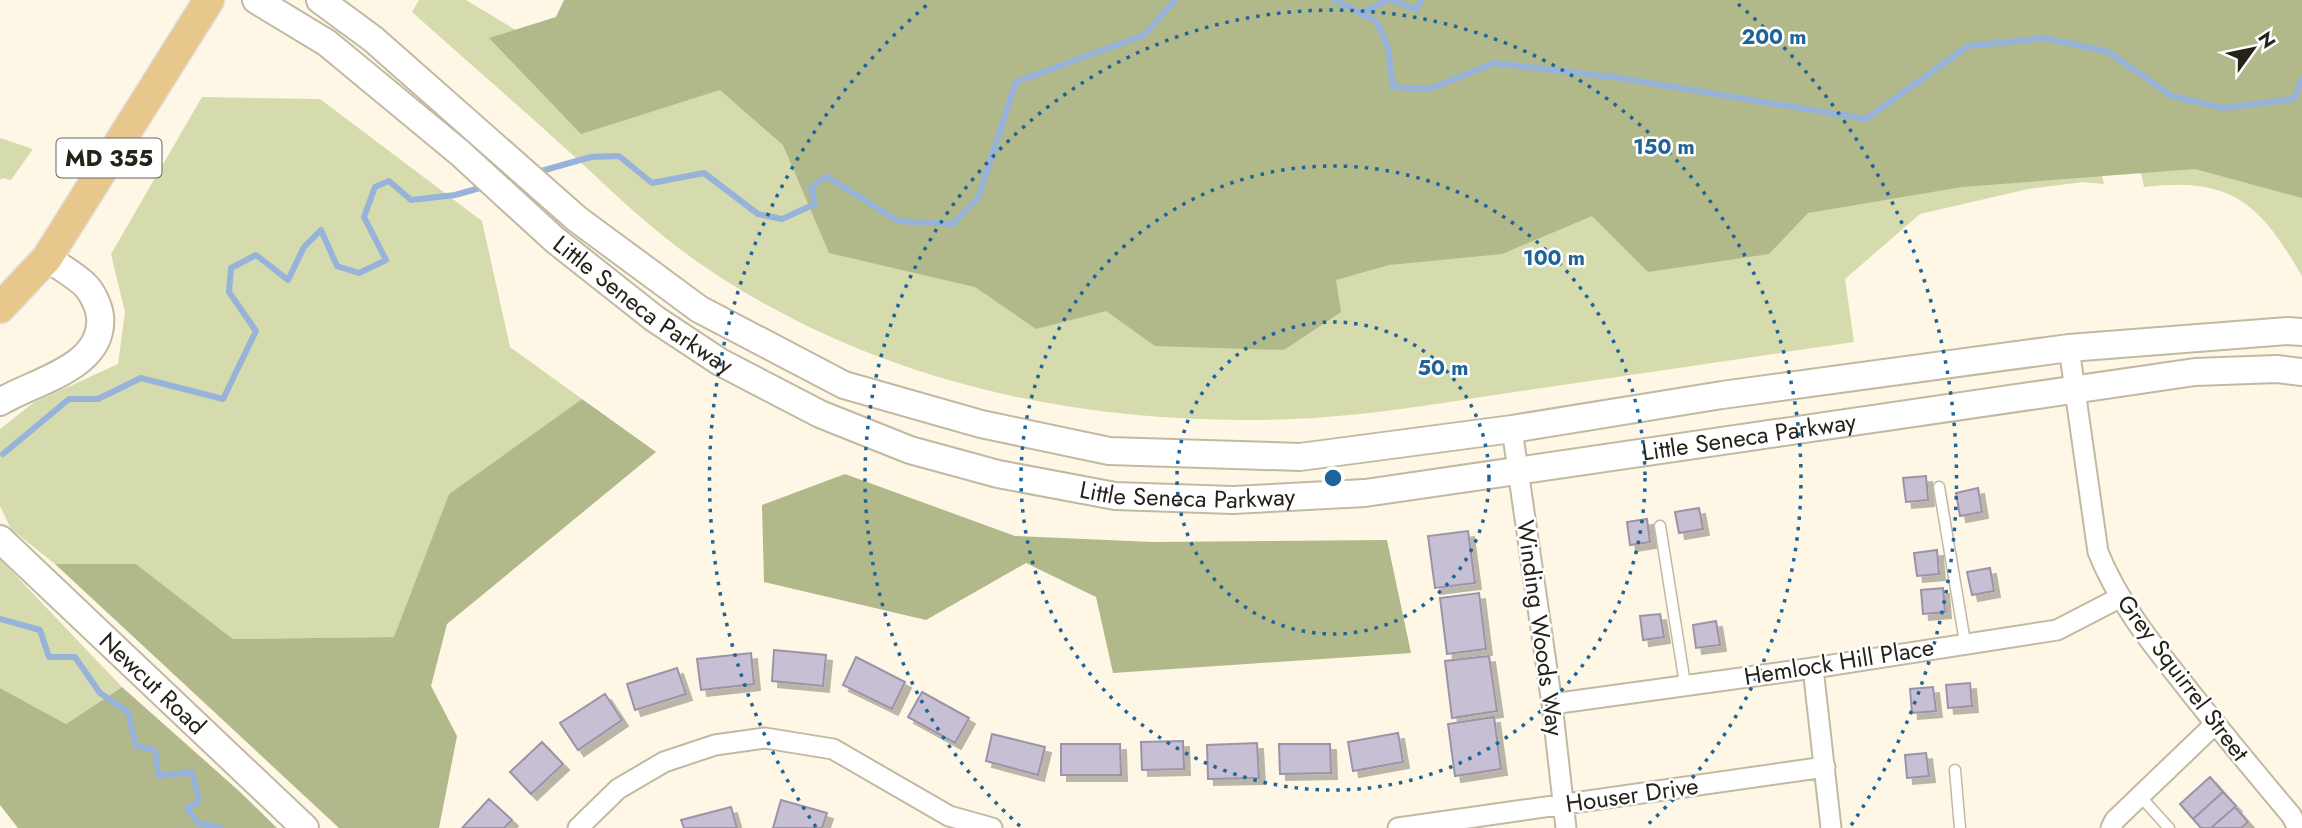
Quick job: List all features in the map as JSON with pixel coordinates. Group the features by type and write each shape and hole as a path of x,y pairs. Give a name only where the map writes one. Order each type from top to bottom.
{"main road":[{"name":"MD 355","path":"0,308 47,258 209,0"},
{"name":"Little Seneca Parkway","path":"256,0 327,43 460,153 555,240 655,319 720,362 820,414 910,450 998,474 1115,496 1233,500 1365,493 2195,372 2277,369 2302,372"},
{"name":"Little Seneca Parkway","path":"320,0 373,39 577,219 699,309 844,385 981,424 1109,451 1300,457 1512,429 1722,395 2069,348 2302,332"},
{"path":"0,402 66,369 90,351 101,330 99,310 87,287 47,258"},
{"name":"Newcut Road","path":"0,539 305,828"}],"street":[{"name":"Grey Squirrel Street","path":"2069,348 2098,552 2119,598 2215,724 2291,815 2298,828"},
{"name":"Winding Woods Way","path":"1512,429 1552,704 1566,828"},
{"name":"Hemlock Hill Place","path":"1552,704 1813,668 1965,642 2057,630 2119,598"},
{"path":"1813,668 1831,828"},
{"path":"2111,828 2115,820 2215,724"},
{"path":"578,828 618,789 664,762 715,745 765,738 832,749 949,816 992,828"},
{"name":"Houser Drive","path":"1398,828 1825,767"}],"lane":[{"path":"1939,487 1965,642"},
{"path":"1660,526 1685,684"},
{"path":"1955,770 1961,828"},
{"path":"2140,796 2169,828"}],"green space":[{"path":"419,0 466,0 592,76 604,0 2302,0 2302,276 2272,230 2257,213 2240,200 2222,191 2200,186 2144,187 2132,133 2094,141 2104,184 2083,182 2028,189 1920,214 1845,279 1854,342 1344,416 1236,420 1158,417 1080,408 1004,394 928,374 855,348 785,315 717,275 666,239 412,12"},
{"path":"564,0 2302,0 2302,198 2195,169 1962,187 1808,213 1769,254 1648,272 1592,216 1502,254 1389,265 1336,280 1341,312 1284,350 1155,346 1106,311 1036,329 975,287 829,253 783,145 720,90 581,134 489,38 556,17"},
{"path":"202,97 320,99 482,221 510,347 582,399 449,494 395,637 233,639 136,564 55,564 11,529 0,506 0,429 33,403 118,364 125,312 111,254"},
{"path":"0,138 33,149 11,180 0,180"},
{"path":"582,399 656,452 447,624 431,686 457,736 439,828 339,828 55,564 136,564 233,639 394,637 449,494"},
{"path":"845,474 1015,536 1152,542 1387,540 1411,653 1113,673 1096,597 1026,563 926,620 764,582 762,505"},
{"path":"0,559 122,687 66,724 0,688"},
{"path":"122,687 277,828 18,828 0,805 0,688 66,724"}],"building":[{"path":"1926,476 1928,500 1906,502 1903,478"},
{"path":"1978,488 1982,512 1960,516 1956,493"},
{"path":"1699,508 1703,529 1679,533 1675,512"},
{"path":"1647,519 1650,542 1630,545 1627,522"},
{"path":"1468,531 1475,583 1435,588 1428,536"},
{"path":"1937,550 1939,574 1917,576 1914,553"},
{"path":"1990,568 1994,591 1972,595 1967,572"},
{"path":"1943,588 1945,612 1923,614 1921,590"},
{"path":"1479,593 1486,649 1447,654 1440,598"},
{"path":"1660,614 1664,637 1643,640 1640,616"},
{"path":"1716,621 1720,645 1696,648 1693,625"},
{"path":"774,650 826,655 823,686 772,681"},
{"path":"751,653 754,684 701,690 697,659"},
{"path":"1489,656 1497,711 1452,718 1445,661"},
{"path":"856,657 905,682 892,709 843,685"},
{"path":"677,668 686,694 635,710 627,684"},
{"path":"1970,683 1972,706 1948,708 1946,685"},
{"path":"1933,687 1936,711 1912,713 1910,689"},
{"path":"922,692 969,718 955,743 908,717"},
{"path":"605,694 622,720 578,750 560,723"},
{"path":"1494,717 1501,769 1455,776 1448,724"},
{"path":"1398,733 1403,762 1353,771 1348,742"},
{"path":"992,734 1045,747 1038,775 986,761"},
{"path":"1183,741 1184,769 1142,770 1141,742"},
{"path":"542,742 563,764 531,794 510,772"},
{"path":"1257,743 1259,778 1208,779 1207,745"},
{"path":"1061,744 1120,744 1121,775 1061,775"},
{"path":"1279,744 1330,744 1331,773 1280,774"},
{"path":"1926,753 1929,776 1907,778 1905,755"},
{"path":"2210,777 2223,792 2193,819 2180,804"},
{"path":"2223,792 2236,806 2211,828 2201,828 2193,819"},
{"path":"489,799 512,820 504,828 462,828"},
{"path":"781,800 827,813 822,828 773,828"},
{"path":"731,807 737,828 684,828 681,820"},
{"path":"2235,807 2248,822 2241,828 2211,828"}],"waterway":[{"path":"534,173 591,157 619,156 652,183 704,173 758,214 782,219 815,204 811,188 826,176 898,221 953,224 978,198 1016,82 1144,35 1175,0"},
{"path":"1335,0 1377,22 1388,48 1393,87 1430,89 1494,63 1620,78 1866,119 1968,46 2045,38 2109,52 2172,96 2223,108 2294,99 2302,79"},
{"path":"1361,13 1388,0"},
{"path":"1392,0 1416,10 1421,0"},
{"path":"3,454 69,399 98,399 141,378 223,399 256,331 229,292 231,268 256,255 288,280 304,247 321,230 337,266 359,273 386,260 364,217 375,187 389,181 411,200 455,195 487,186"},
{"path":"0,619 40,630 49,657 75,657 100,693 128,712 136,746 155,750 159,776 192,772 199,801 187,808 198,823 220,828"}]}
